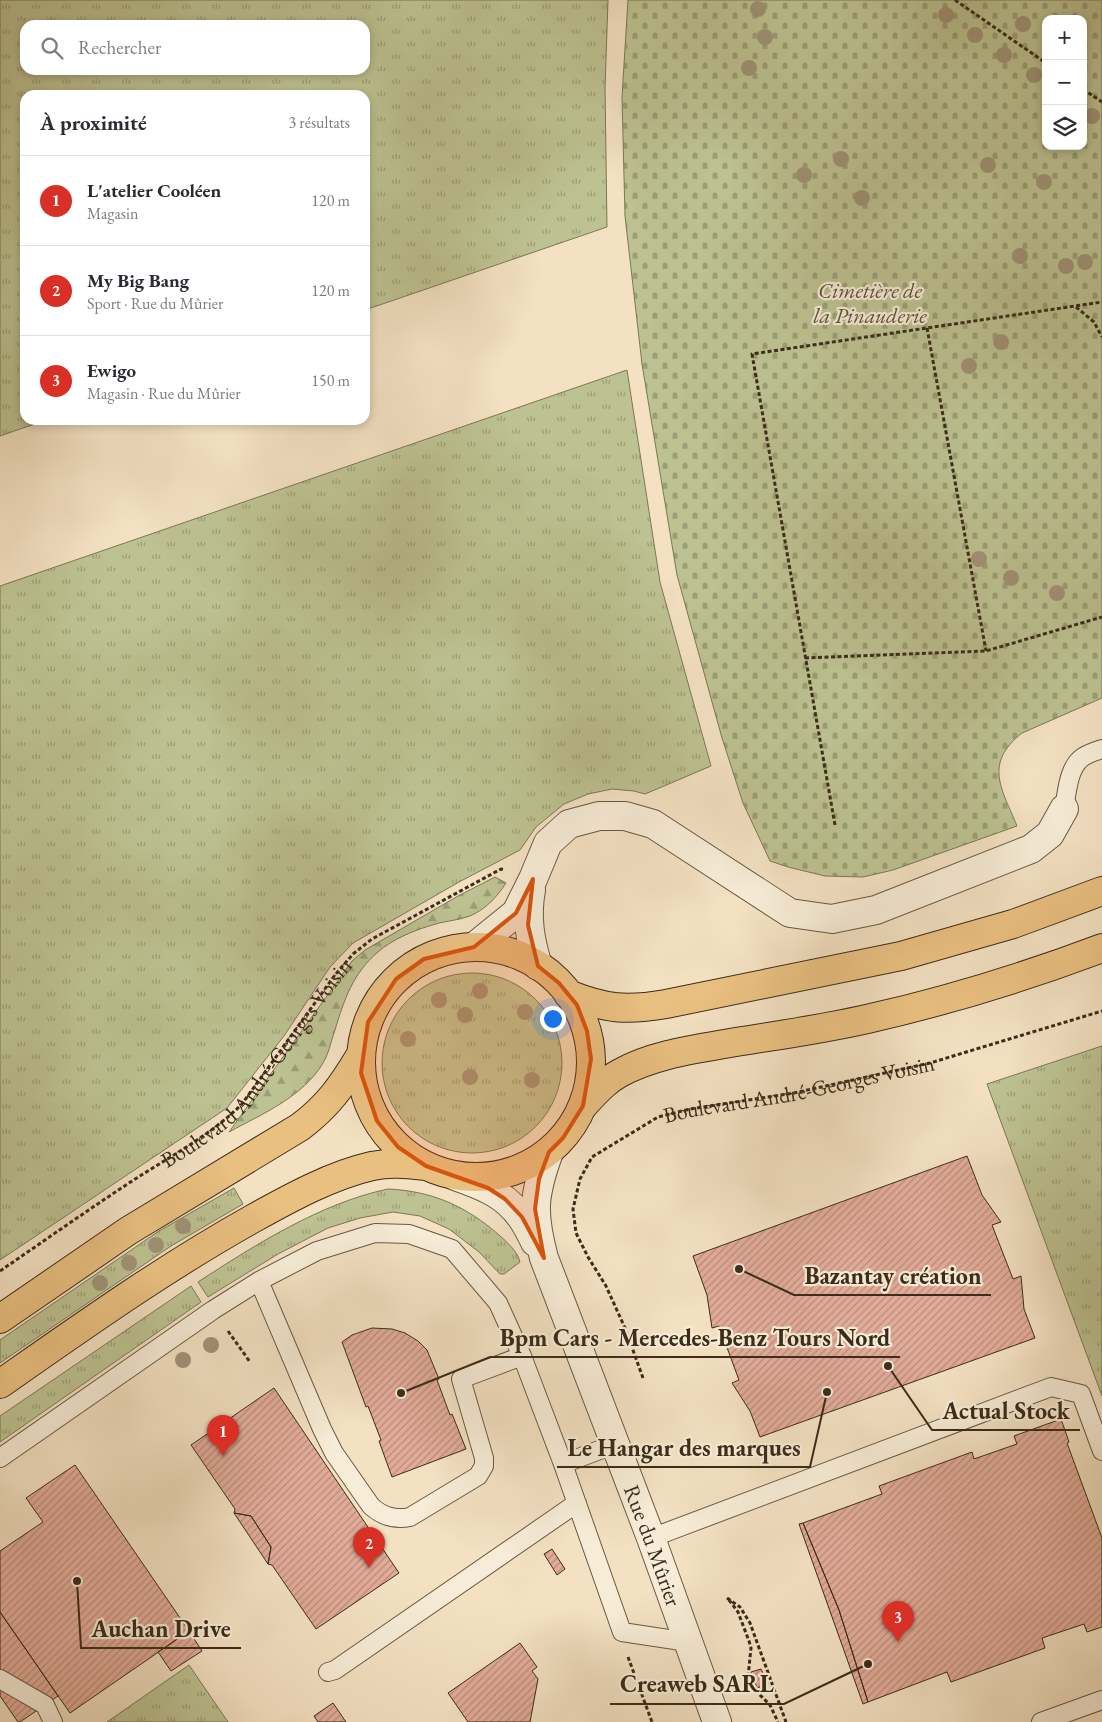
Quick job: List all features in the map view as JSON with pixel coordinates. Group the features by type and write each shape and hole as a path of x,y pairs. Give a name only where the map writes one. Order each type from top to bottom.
{"main road":[{"path":"568,994 592,1003 626,1009 666,1004 901,956 1013,924 1102,891"},
{"path":"426,1166 398,1147 376,1121 364,1089 360,1056 368,1022 384,992 409,968 424,959 457,949 491,948 523,957 549,974 576,1005 590,1045 591,1074 583,1106"},
{"path":"0,1384 167,1269 216,1239 277,1206 348,1173 373,1166 402,1164 426,1166 455,1176 489,1177 505,1174 521,1168 549,1152 563,1138 583,1106 603,1085 617,1075 643,1062 696,1049 816,1029 921,1006 1040,971 1102,948"},
{"name":"Boulevard André-Georges Voisin","path":"0,1319 128,1231 300,1127 319,1113 340,1089 360,1056"}],"street":[{"path":"474,947 516,913 522,875 548,843 569,824 599,816 626,816 653,824 790,912 832,919 876,910 1031,849 1050,834 1064,809"},
{"path":"522,875 528,907 531,943 538,966"},
{"name":"Rue du Mûrier","path":"549,1152 539,1179 535,1209 536,1230 544,1258 651,1538 717,1722"},
{"name":"Rue du Mûrier","path":"455,1176 488,1188 505,1199 522,1217 544,1258"}],"lane":[{"path":"1064,809 1071,774 1075,764 1083,757 1102,749"},
{"path":"0,1458 213,1310 259,1281 317,1251 375,1233 409,1234 452,1249 498,1303 522,1356 563,1464 622,1632 688,1642"},
{"path":"259,1281 334,1453 371,1506 379,1513 389,1517 400,1520 410,1517 482,1472 484,1458 461,1379 522,1356"},
{"path":"651,1538 1050,1387 1080,1394 1102,1451"},
{"path":"563,1464 615,1444"},
{"path":"328,1672 335,1670 576,1503"},
{"path":"0,1679 45,1705 52,1722"},
{"path":"1041,1722 1102,1700"}],"path":[{"path":"955,0 1042,60"},
{"path":"1087,92 1102,102"},
{"path":"835,825 752,354 1102,302"},
{"path":"1076,306 1094,322 1102,337"},
{"path":"927,328 986,652"},
{"path":"806,658 986,652 1102,617"},
{"name":"Boulevard André-Georges Voisin","path":"0,1271 123,1187 214,1129 229,1117 242,1104 335,975 353,954 366,944 501,869 522,875"},
{"name":"Boulevard André-Georges Voisin","path":"643,1378 625,1328 606,1286 576,1233 573,1209 580,1179 592,1157 658,1117 690,1109 794,1093 930,1063 1102,1011"},
{"path":"223,1324 250,1362"},
{"path":"778,1722 770,1705 756,1690 748,1677 751,1648 738,1612 727,1598 740,1607 750,1623 786,1722"},
{"path":"622,1632 627,1655 652,1722"}],"highlighted area":[{"path":"533,879 528,925 538,966 559,983 577,1005 587,1031 591,1059 583,1106 563,1138 549,1152 539,1179 535,1209 544,1258 522,1217 505,1199 488,1188 426,1166 398,1147 377,1121 361,1073 368,1022 396,979 424,959 474,947 516,913"}],"green space":[{"path":"0,0 608,0 605,88 607,227 370,308 370,90 20,90 20,425 32,425 0,436"},
{"name":"Cimetière de la Pinauderie","path":"628,0 1102,0 1102,698 1022,733 1010,744 999,766 999,777 1017,826 893,870 863,877 825,876 770,861 743,803 722,738 677,575 642,364 625,216 622,97"},
{"path":"627,370 660,582 711,766 645,794 612,789 588,794 564,804 536,827 520,850 459,882 353,943 330,967 284,1036 227,1108 0,1260 0,586"},
{"path":"495,877 506,883 495,898 481,910 465,918 434,924 409,933 389,944 369,960 350,988 327,1055 315,1075 305,1086 281,1104 229,1132 352,961 365,950 458,896"},
{"path":"472,973 506,980 529,994 541,1006 551,1021 558,1037 562,1063 555,1097 541,1120 529,1132 514,1142 498,1149 472,1153 438,1146 415,1132 403,1120 393,1105 386,1089 382,1063 389,1029 403,1006 415,994 430,984 446,977"},
{"path":"1102,1046 1102,1396 987,1084"},
{"path":"234,1188 243,1204 171,1246 0,1363 0,1340 159,1231"},
{"path":"388,1189 419,1193 461,1208 487,1225 509,1244 520,1262 504,1274 500,1274 479,1252 449,1229 420,1216 393,1212 360,1218 328,1228 278,1254 208,1297 198,1282 266,1240 313,1215 363,1195"},
{"path":"191,1286 201,1302 0,1442 0,1416"},
{"path":"189,1665 228,1722 107,1722"}],"building":[{"path":"967,1156 982,1195 1001,1222 992,1225 1013,1279 1021,1276 1024,1309 1035,1338 760,1437 750,1411 732,1383 739,1380 719,1326 712,1328 707,1295 693,1256"},
{"path":"372,1328 392,1329 405,1333 418,1341 427,1350 439,1379 437,1380 450,1415 452,1414 466,1449 392,1477 379,1441 381,1440 368,1406 366,1407 342,1342 352,1335"},
{"path":"274,1388 399,1573 316,1629 272,1565 268,1564 271,1547 251,1516 234,1513 235,1509 191,1445"},
{"path":"1061,1419 1069,1442 1067,1443 1102,1538 1102,1627 1087,1632 1084,1624 1042,1638 1045,1648 951,1682 947,1672 868,1702 839,1610 803,1523 882,1494 879,1486 972,1452 974,1459 1017,1444 1014,1436"},
{"path":"75,1465 189,1631 70,1713 0,1612 0,1551 43,1522 26,1498"},
{"path":"234,1513 251,1516 271,1547 268,1564"},
{"path":"803,1523 839,1610 868,1702 863,1704 799,1524"},
{"path":"552,1549 565,1569 557,1575 544,1554"},
{"path":"0,1612 58,1696 20,1722 18,1722 0,1696"},
{"path":"189,1631 202,1651 171,1671 158,1652"},
{"path":"520,1643 537,1667 532,1671 538,1679 530,1722 468,1722 448,1693"},
{"path":"761,1669 768,1684 757,1688 751,1672"},
{"path":"333,1703 346,1722 318,1722 314,1716"}],"place":[{"name":"Bazantay création","path":"739,1269"},
{"name":"Actual Stock","path":"888,1366"},
{"name":"Le Hangar des marques","path":"827,1392"},
{"name":"Bpm Cars - Mercedes-Benz Tours Nord","path":"401,1393"},
{"name":"L'atelier Cooléen","path":"223,1456"},
{"name":"My Big Bang","path":"369,1568"},
{"name":"Auchan Drive","path":"77,1581"},
{"name":"Ewigo","path":"898,1642"},
{"name":"Creaweb SARL","path":"868,1664"}]}
